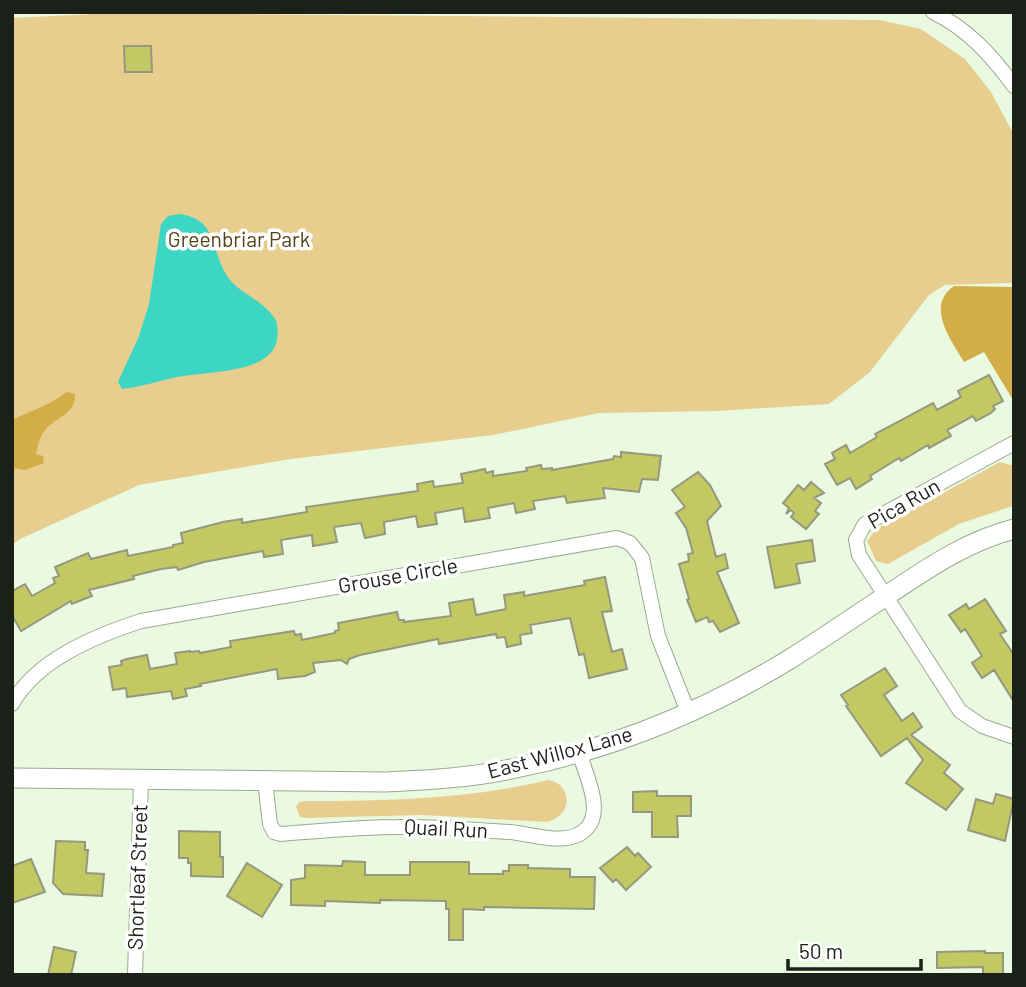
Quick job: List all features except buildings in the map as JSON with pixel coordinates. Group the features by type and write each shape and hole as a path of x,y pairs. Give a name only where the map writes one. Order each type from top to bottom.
{"main road":[{"name":"East Willox Lane","path":"12,778 385,782 439,779 511,769 618,740 688,712 779,665 957,550 1014,529"}],"street":[{"path":"933,12 968,34 988,52 1014,86"},
{"name":"Pica Run","path":"885,596 859,555 856,540 860,529 1014,443"},
{"name":"Grouse Circle","path":"12,704 27,681 46,665 106,634 141,621 617,538 630,542 642,558 657,636 688,712"},
{"path":"885,596 960,711 982,726 1014,737"},
{"name":"Quail Run","path":"265,781 270,824 274,832 281,834 358,828 439,827 562,839 574,837 586,830 594,811 579,752"},
{"name":"Shortleaf Street","path":"135,975 141,780"}],"green space":[{"name":"Greenbriar Park","path":"115,13 880,20 921,29 965,59 991,92 1014,135 1014,283 945,285 929,295 870,372 829,404 718,411 599,413 493,435 291,459 139,485 12,545 12,18"},
{"path":"1000,462 1014,466 1013,506 959,524 888,564 876,561 867,541 875,530"},
{"path":"549,780 562,788 567,801 562,814 547,822 423,815 306,818 300,817 296,807 299,802 304,801 458,795"}],"shaded area":[{"path":"954,286 1014,287 1013,400 984,352 964,362 947,334 941,313 942,303"},
{"path":"67,392 75,394 73,406 47,428 40,440 36,454 43,456 44,463 25,470 12,468 12,420"}],"water":[{"path":"179,214 192,217 207,229 227,276 238,288 265,307 275,319 277,340 264,359 252,365 122,389 118,382 139,336 149,304 161,224 168,216"}]}
